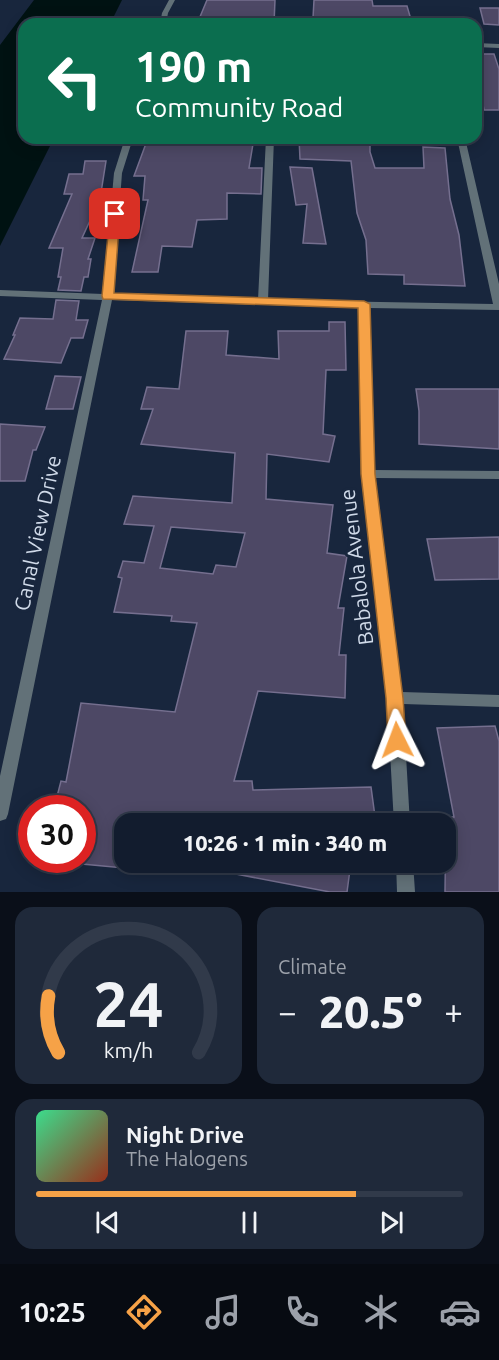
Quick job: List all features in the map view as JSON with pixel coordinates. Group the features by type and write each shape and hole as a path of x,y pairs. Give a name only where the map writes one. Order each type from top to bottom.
{"street":[{"path":"164,18 172,0"},
{"path":"482,45 499,46"},
{"name":"Canal View Drive","path":"0,814 108,296 118,173 127,144"},
{"path":"263,303 270,144"},
{"path":"0,293 263,303 499,307 462,144"},
{"name":"Babalola Avenue","path":"364,304 368,474 395,698 401,813"},
{"path":"368,474 499,475"},
{"path":"395,698 499,701"},
{"path":"405,873 406,892"}],"shaded area":[{"path":"34,0 122,0 113,18 20,18"},
{"path":"18,21 18,144 51,144 0,246 0,45"}],"building":[{"path":"207,0 275,0 274,18 200,18"},
{"path":"314,0 372,0 373,6 407,6 411,18 313,18"},
{"path":"480,8 499,8 499,25 484,24"},
{"path":"482,54 494,54 499,69 499,110 484,110"},
{"path":"146,144 253,144 249,168 262,168 261,194 227,193 227,219 197,220 192,247 162,246 158,272 132,272 148,200 143,200 145,176 134,176"},
{"path":"299,144 370,144 375,168 424,168 423,147 445,148 450,199 459,235 465,286 404,284 404,275 368,274 366,240 357,213 351,161 300,159"},
{"path":"85,161 106,161 100,199 82,238 95,238 88,259 91,259 88,277 84,277 81,291 58,290 63,248 49,248 72,194 64,194 69,174 83,174"},
{"path":"290,167 312,168 326,244 303,243 307,204 296,205"},
{"path":"56,300 79,301 76,320 88,320 83,338 71,338 61,363 4,359 20,318 53,319"},
{"path":"329,322 345,322 346,370 326,370 323,434 335,436 329,462 267,454 266,499 333,505 327,553 347,556 338,608 344,608 339,655 346,655 345,698 258,691 234,781 252,781 253,790 371,787 375,813 114,813 114,867 96,865 96,795 57,795 61,781 66,782 81,703 175,712 197,623 171,621 172,616 114,612 122,578 118,577 123,561 144,563 154,526 124,524 133,496 232,503 235,453 141,444 153,409 141,409 147,387 179,389 186,331 228,331 226,355 279,359 278,331 329,331","holes":["171,527 245,533 236,567 216,565 213,574 160,568"]},
{"path":"55,376 81,377 73,409 46,409"},
{"path":"416,389 499,389 499,449 419,444"},
{"path":"0,424 45,427 36,450 33,450 25,481 0,481"},
{"path":"499,537 499,579 435,580 427,539"},
{"path":"495,726 499,741 499,892 445,892 445,873 456,873 456,813 453,813 437,728"},
{"path":"230,873 350,873 347,892 330,892"}],"route":[{"path":"115,214 108,296 263,303 364,304 368,474 395,698 397,740"}]}
